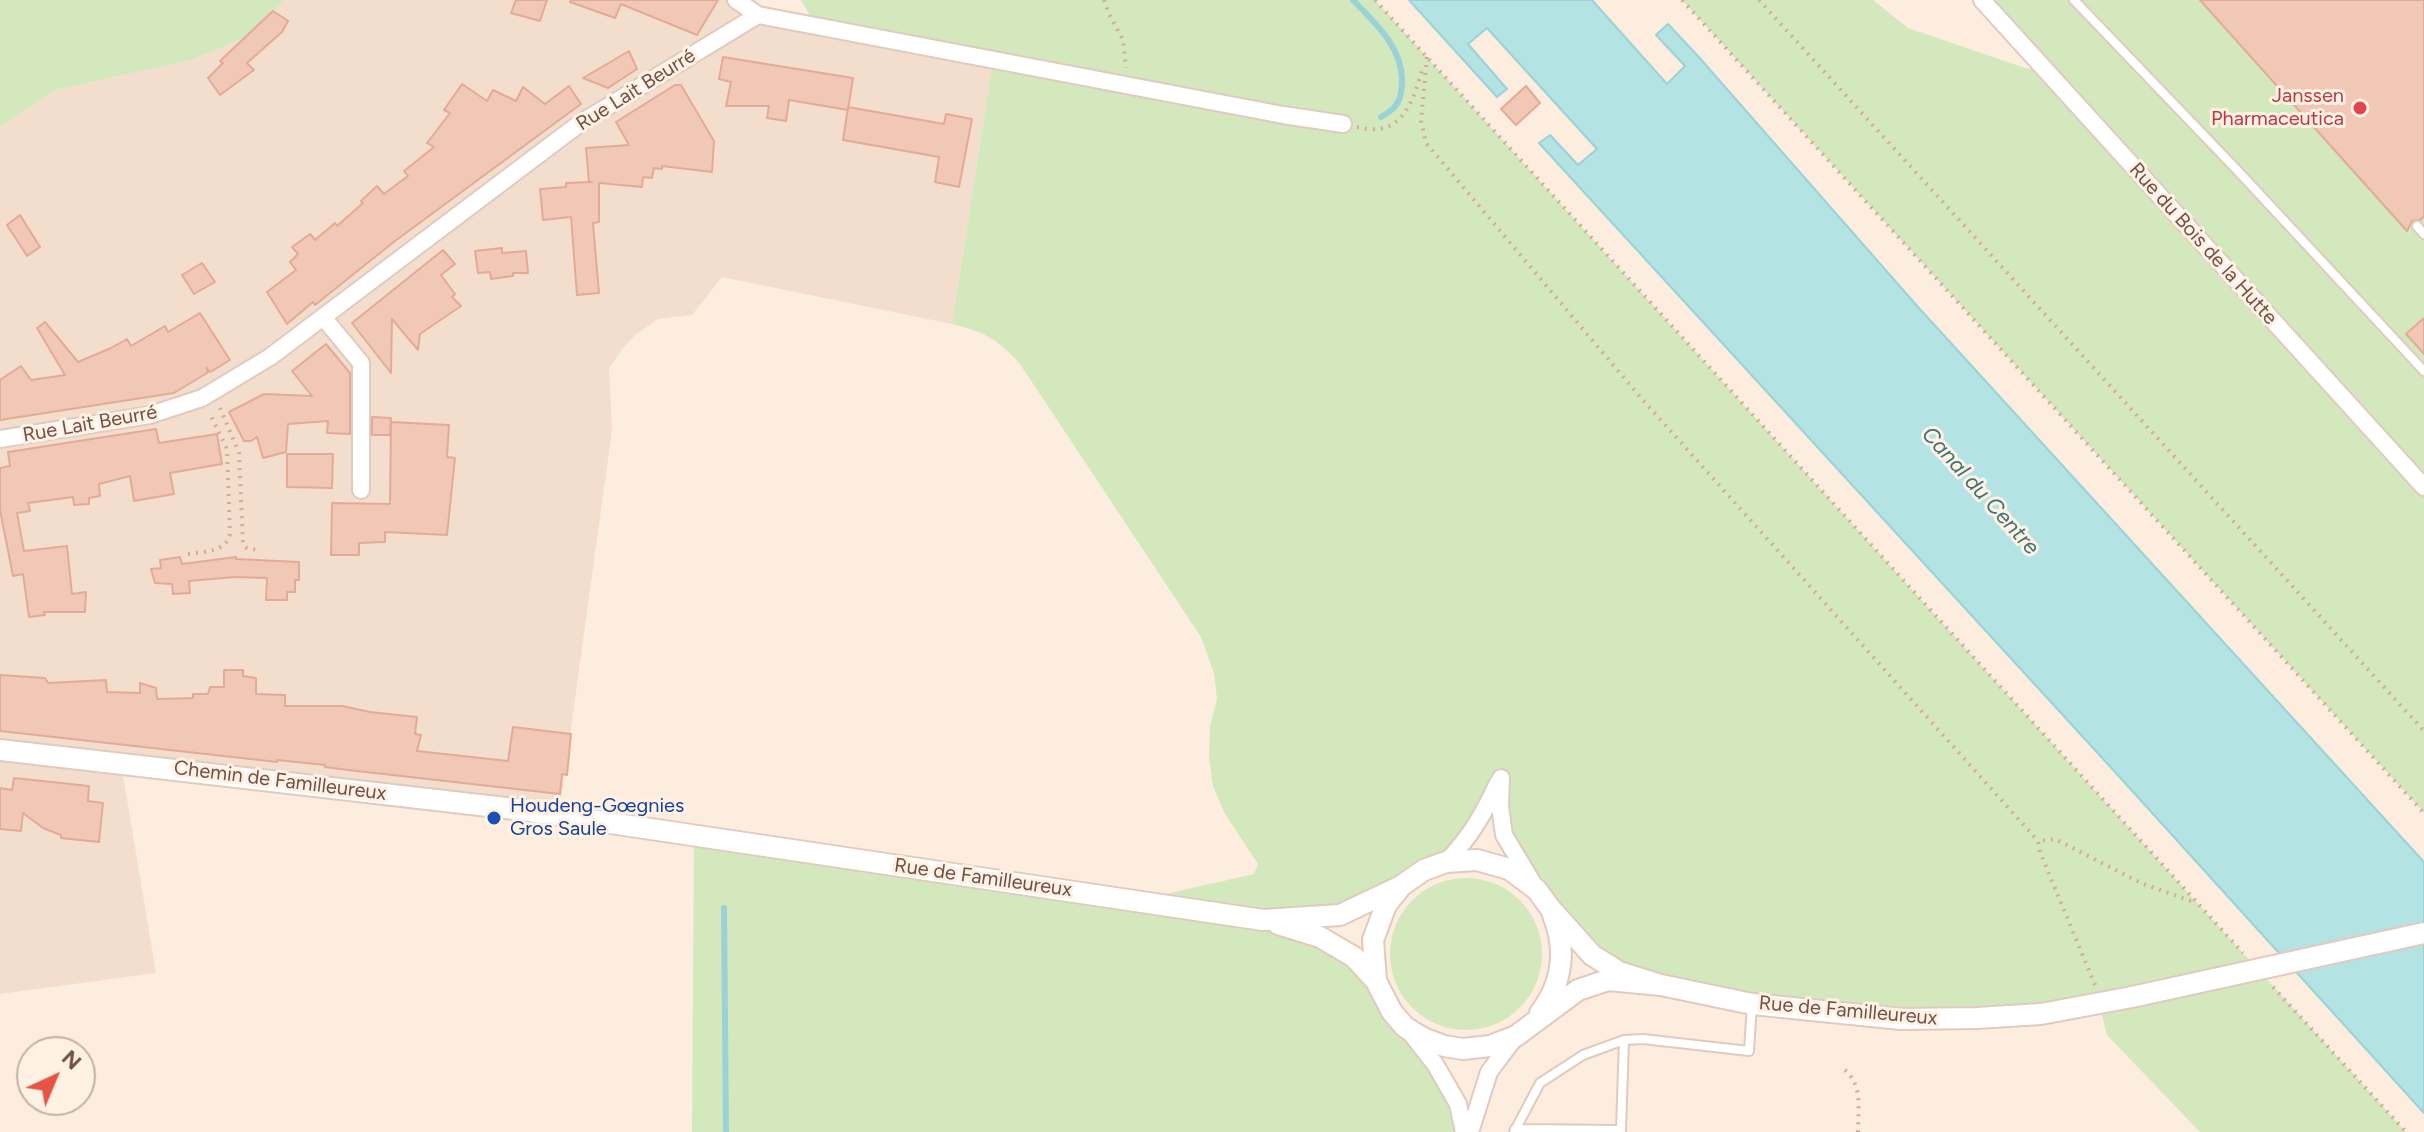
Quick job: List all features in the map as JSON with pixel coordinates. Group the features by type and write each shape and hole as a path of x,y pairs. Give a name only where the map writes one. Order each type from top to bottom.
{"street":[{"path":"736,0 758,15 1343,124"},
{"name":"Rue du Bois de la Hutte","path":"1982,0 2424,487"},
{"name":"Rue Lait Beurré","path":"0,439 150,415 207,394 270,357 579,124 758,15"},
{"path":"323,317 361,363 361,490"},
{"name":"Chemin de Familleureux","path":"0,750 559,815"},
{"path":"1446,862 1468,839 1501,778 1500,806 1504,835 1537,890"},
{"name":"Rue de Familleureux","path":"559,815 1263,920 1340,915 1401,886 1424,870 1446,862 1477,860 1509,869 1537,890 1592,955 1619,972 1661,985 1752,1004 1916,1019 2041,1014 2424,933"},
{"name":"Rue de Familleureux","path":"1401,886 1386,905 1373,940 1376,981 1392,1012 1405,1027 1444,1046 1463,1049 1490,1046 1516,1036 1578,990 1608,980 1661,985"},
{"name":"Rue de Familleureux","path":"1535,1020 1550,999 1559,974 1562,951 1550,908"},
{"path":"1263,920 1320,937 1354,957 1376,981"},
{"path":"1405,1027 1435,1064 1458,1104 1464,1132"},
{"path":"1470,1132 1489,1072 1516,1036"}],"lane":[{"path":"2074,0 2424,371"},
{"path":"1624,1040 1621,1130 1520,1131 1540,1083 1583,1055 1624,1040 1643,1039 1749,1051 1752,1004"}],"path":[{"path":"1104,0 1123,40 1128,86"},
{"path":"1375,0 2250,961"},
{"path":"1682,0 2424,813"},
{"path":"1759,0 2424,731"},
{"path":"1343,124 1376,130 1393,125 1413,98 1427,57"},
{"path":"1427,57 1421,121 1426,143 1641,398 2038,841 2096,987 2099,1003"},
{"path":"207,394 239,453 243,544 257,550"},
{"path":"188,554 220,549 228,544 230,534 227,449 207,394"},
{"path":"2038,841 2055,839 2141,883 2198,903"},
{"path":"2271,983 2406,1132"},
{"path":"1845,1070 1858,1088 1858,1132"}],"shaded area":[{"path":"284,0 736,0 758,15 993,60 952,324 722,277 692,315 658,319 624,347 609,368 612,430 559,815 121,763 156,973 0,994 0,127 56,90 192,60 251,35"}],"green space":[{"path":"0,0 284,0 251,35 192,60 56,90 0,127"},
{"path":"801,0 1375,0 2406,1132 2200,1132 2107,1035 2099,1003 2041,1014 1752,1004 1592,955 1504,835 1501,780 1468,839 1366,904 1267,920 1354,957 1435,1064 1464,1132 692,1132 694,835 1135,901 1254,874 1258,864 1225,814 1213,786 1209,758 1210,727 1217,699 1214,673 1201,637 1020,364 990,338 952,324 993,60 816,26"},
{"path":"1682,0 1873,0 1908,28 2025,68 2045,71 1982,0 2424,0 2424,813"},
{"path":"1466,878 1495,884 1519,901 1536,925 1542,954 1536,983 1519,1007 1495,1024 1466,1030 1437,1024 1413,1007 1396,983 1390,954 1396,925 1413,901 1437,884"}],"water":[{"name":"Canal du Centre","path":"1409,0 1592,0 1667,84 1685,66 1656,35 1668,24 1697,55 1918,307 2424,862 2424,1113 1539,143 1550,135 1578,165 1597,149 1487,28 1468,44 1507,89 1497,97"}],"building":[{"path":"516,0 547,0 540,21 511,13"},
{"path":"571,0 718,0 697,35 621,4 615,18"},
{"name":"Janssen Pharmaceutica","path":"2200,0 2424,0 2424,216 2412,221 2407,231"},
{"path":"273,11 288,21 282,32 247,63 254,70 220,95 208,78 223,63 220,61"},
{"path":"629,51 637,69 608,88 583,78"},
{"path":"723,57 853,78 848,110 789,100 786,121 767,118 769,106 726,106 731,82 719,79"},
{"path":"462,84 487,101 493,90 516,101 523,87 545,104 569,86 581,104 287,324 267,292 296,270 290,262 298,254 292,247 310,234 315,240 335,223 337,226 377,186 384,194 408,176 404,171 434,147 427,143 450,113 444,110"},
{"path":"675,85 681,85 714,141 712,172 662,166 662,169 654,168 652,178 643,177 642,187 599,183 599,222 593,223 599,293 577,295 571,217 543,220 540,189 566,187 566,183 592,182 589,182 586,148 629,145 616,122"},
{"path":"1526,86 1540,103 1516,125 1501,109"},
{"path":"848,107 944,124 946,114 972,119 959,187 935,182 939,157 843,140"},
{"path":"20,215 40,247 27,256 7,225"},
{"path":"502,248 502,253 526,251 528,273 513,273 513,276 491,279 490,272 478,273 475,251"},
{"path":"443,250 455,264 441,275 455,294 452,297 461,306 420,334 418,350 392,319 391,373 352,323"},
{"path":"202,263 215,282 194,294 182,275"},
{"path":"200,313 230,360 212,371 209,372 207,368 207,373 174,393 0,420 0,380 21,366 31,380 65,375 37,328 45,322 78,362 127,339 131,346 165,326 168,332"},
{"path":"2424,318 2424,354 2406,334"},
{"path":"326,344 350,373 350,434 327,433 328,421 288,424 286,452 263,458 257,437 244,441 229,412 264,394 312,396 292,371"},
{"path":"372,417 391,418 390,435 372,435"},
{"path":"391,422 449,425 447,457 455,458 447,535 385,532 385,542 359,543 359,555 331,555 332,503 390,504"},
{"path":"156,429 159,443 217,434 222,464 170,473 174,494 134,501 130,476 99,484 100,496 89,498 89,504 74,505 73,497 28,503 30,511 17,513 24,551 67,546 72,594 86,592 85,612 44,612 45,615 29,617 23,574 13,576 0,510 0,468 10,466 8,452"},
{"path":"287,454 333,454 332,488 287,487"},
{"path":"180,557 182,564 236,557 299,562 299,580 295,580 295,592 287,592 287,600 266,600 267,578 189,581 190,593 173,594 172,584 155,583 151,569 161,568 160,560"},
{"path":"224,670 243,670 243,676 256,678 256,694 285,695 285,706 342,706 417,717 415,734 421,735 417,751 508,761 513,727 571,734 567,775 562,774 560,794 325,765 0,731 0,675 45,678 48,683 106,680 107,692 140,693 140,683 156,688 157,699 193,698 193,694 208,694 210,687 224,687"},
{"path":"14,778 89,786 88,801 103,803 99,842 61,838 61,835 43,828 23,813 21,831 0,829 0,788 12,790"}],"waterway":[{"path":"1353,0 1386,36 1401,68 1399,100 1393,109 1381,117"},
{"path":"724,908 726,1132"}],"place":[{"name":"Janssen Pharmaceutica","path":"2360,108"},
{"name":"Houdeng-Gœgnies Gros Saule","path":"494,818"}]}
